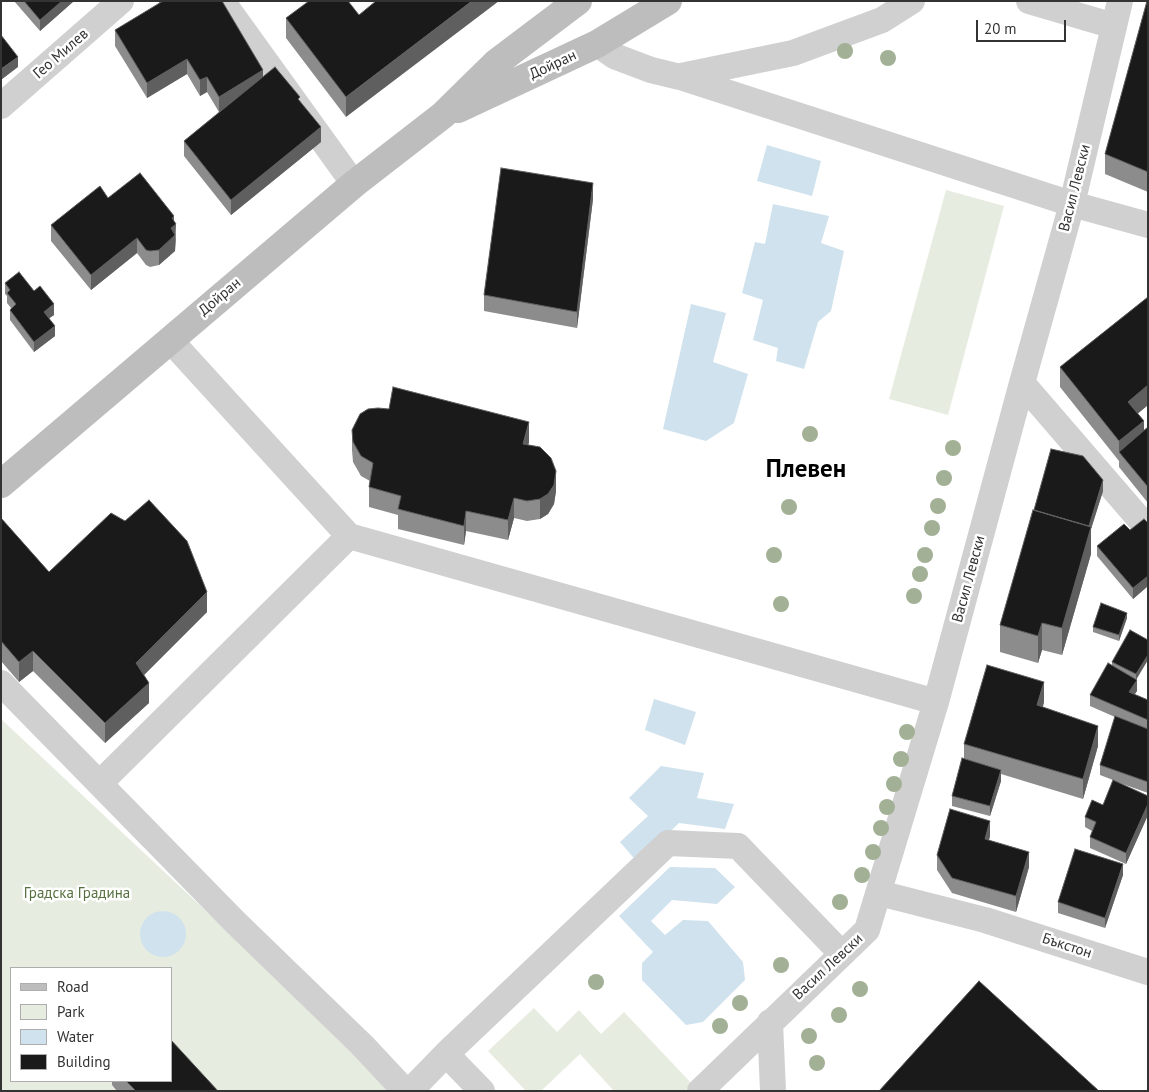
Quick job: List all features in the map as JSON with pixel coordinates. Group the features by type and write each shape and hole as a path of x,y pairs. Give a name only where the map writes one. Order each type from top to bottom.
{"main road":[{"name":"Дойран","path":"1,484 354,184 443,115 496,63 578,1"},
{"name":"Дойран","path":"443,115 603,41 668,1"}],"street":[{"name":"Гео Милев","path":"1,106 121,1"},
{"path":"222,1 354,184"},
{"path":"680,76 793,53 882,20 912,1"},
{"path":"1029,1 1117,14"},
{"name":"Васил Левски","path":"700,1091 867,930 936,702 1072,204 1117,14"},
{"path":"603,41 614,56 651,70 680,76 1072,204 1148,225"},
{"path":"170,340 349,536 936,702"},
{"path":"1022,383 1148,529"},
{"path":"100,784 349,536"},
{"path":"1,683 235,922 362,1045 405,1091"},
{"path":"410,1091 446,1054 668,843 738,846 842,954"},
{"name":"Бъкстон","path":"879,892 985,920 1148,972"},
{"path":"770,1022 773,1091"},
{"path":"446,1054 482,1091"}],"green space":[{"path":"946,190 1004,206 948,415 889,399"},
{"name":"Градска Градина","path":"1,719 392,1085 387,1091 1,1091"},
{"path":"534,1008 557,1032 579,1010 601,1034 624,1012 692,1084 685,1091 614,1091 580,1054 541,1091 526,1091 488,1051"}],"water":[{"path":"767,145 821,161 812,196 757,181"},
{"path":"773,204 829,216 821,243 844,251 831,311 818,322 804,369 776,361 778,348 753,340 763,300 742,293 755,242 765,244"},
{"path":"691,304 726,313 713,362 748,374 734,423 706,441 663,429"},
{"path":"654,699 696,712 685,745 645,730"},
{"path":"661,766 704,773 697,798 734,804 725,829 679,823 638,863 620,842 648,816 629,798"},
{"path":"670,867 715,868 735,887 717,904 672,900 651,921 665,935 683,920 708,921 743,962 745,980 703,1022 686,1025 642,980 642,963 653,952 619,916"},
{"path":"163,911 176,915 182,921 186,934 182,947 176,953 163,957 150,953 144,947 140,934 144,921 150,915"}],"building":[{"path":"24,1 62,1 40,20"},
{"path":"163,1 222,1 263,70 219,97 207,77 200,80 187,59 147,83 115,30"},
{"path":"309,1 348,1 359,15 376,1 472,1 346,97 286,18"},
{"path":"1148,1 1148,172 1105,154"},
{"path":"1,35 18,57 1,69"},
{"path":"275,67 300,97 298,99 321,127 231,200 184,141"},
{"path":"501,168 593,183 577,312 484,295"},
{"path":"140,173 174,216 172,218 176,224 171,228 175,235 159,250 150,251 146,250 137,238 91,275 51,225 100,186 108,198"},
{"path":"19,272 34,291 40,286 54,304 44,312 55,326 34,342 10,310 16,304 7,293 10,290 5,283"},
{"path":"1148,297 1148,385 1128,402 1144,421 1119,441 1060,367"},
{"path":"393,387 529,422 523,444 540,447 551,458 556,471 554,485 548,494 540,499 527,501 514,498 508,520 466,511 464,526 398,509 401,496 369,487 373,463 361,456 353,442 352,430 360,414 368,409 389,409"},
{"path":"1148,427 1148,487 1119,452"},
{"path":"1051,449 1083,456 1103,480 1089,526 1034,510"},
{"path":"149,500 187,541 207,592 136,663 149,683 105,723 33,651 19,662 1,641 1,518 49,572 111,513 125,521"},
{"path":"1033,510 1091,527 1062,628 1042,623 1038,636 1000,625"},
{"path":"1144,519 1148,523 1148,576 1133,588 1097,546 1124,524 1130,530"},
{"path":"1101,603 1127,613 1119,635 1093,627"},
{"path":"1130,630 1148,640 1148,655 1136,674 1112,662"},
{"path":"1108,663 1137,680 1129,692 1148,700 1148,720 1090,695"},
{"path":"987,665 1044,682 1037,705 1098,726 1083,779 964,744"},
{"path":"1115,716 1148,729 1148,782 1100,765"},
{"path":"962,758 1001,770 990,806 952,796"},
{"path":"1113,780 1148,796 1148,804 1126,853 1090,837 1096,822 1085,817 1092,800 1103,805"},
{"path":"950,809 990,821 985,839 1029,852 1016,896 952,878 937,855"},
{"path":"1075,849 1123,864 1105,918 1058,902"},
{"path":"979,981 1099,1091 879,1091"},
{"path":"172,1041 218,1091 136,1091 127,1082 172,1082"}],"district":[{"name":"Плевен","path":"806,470"}]}
